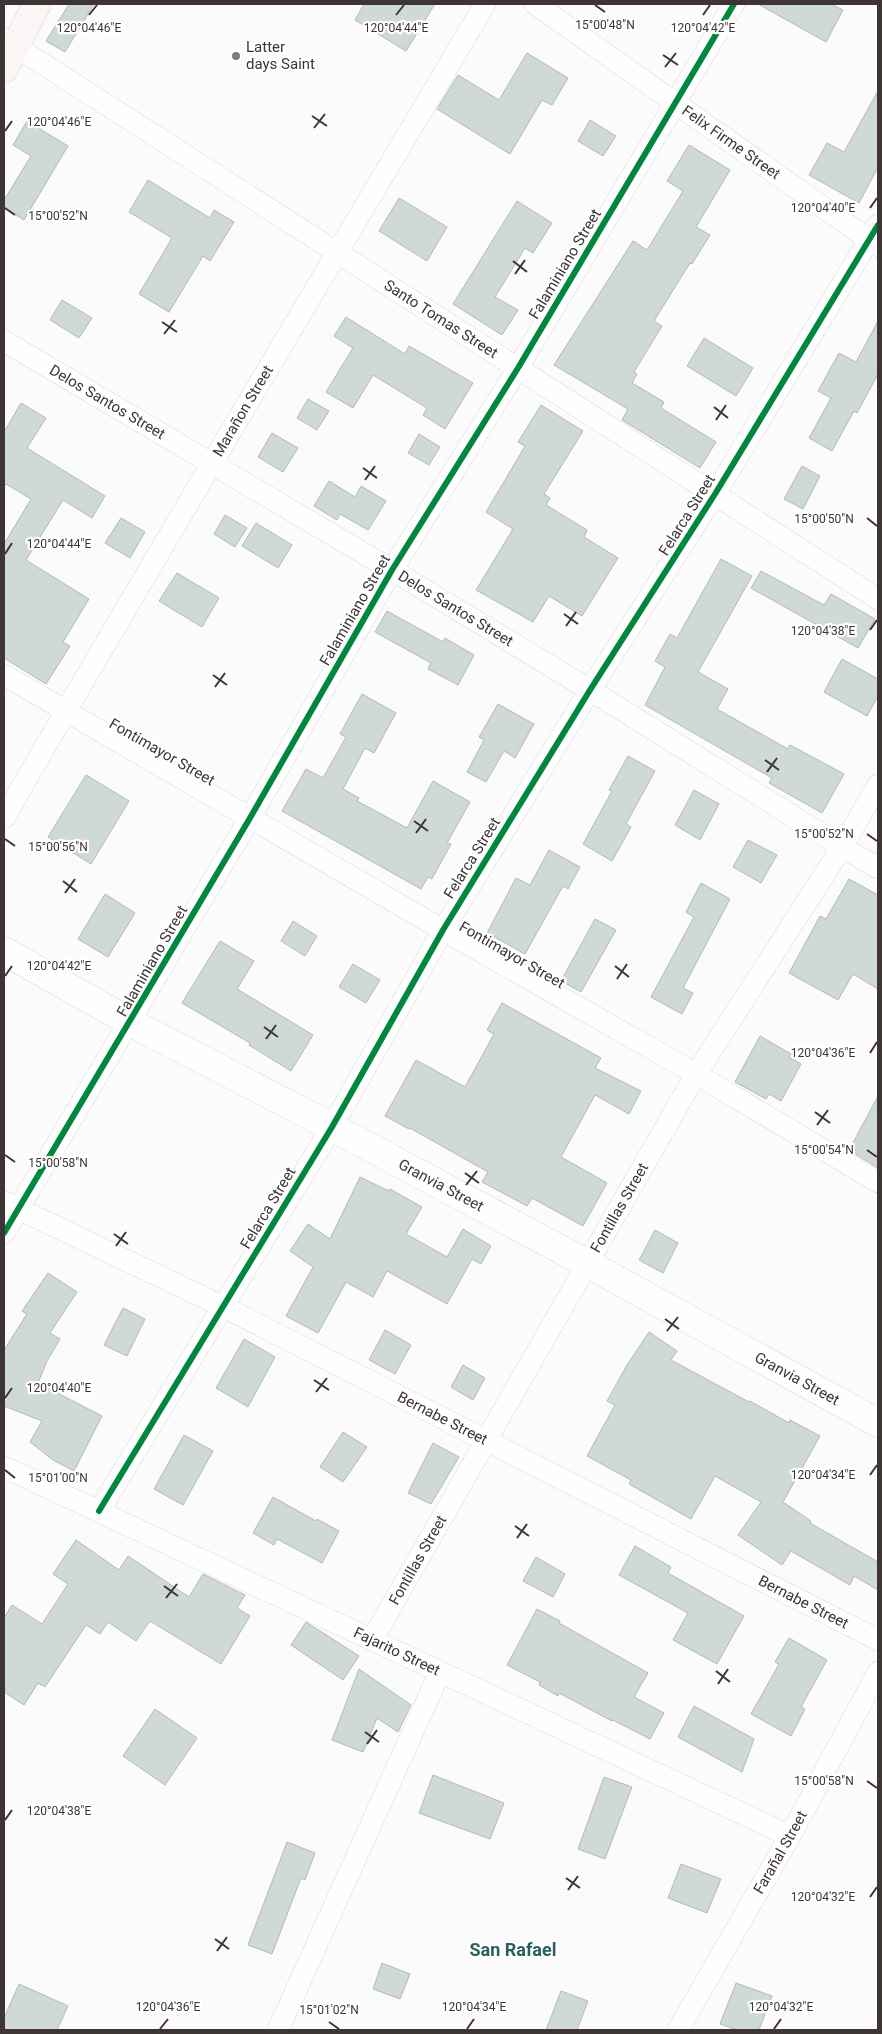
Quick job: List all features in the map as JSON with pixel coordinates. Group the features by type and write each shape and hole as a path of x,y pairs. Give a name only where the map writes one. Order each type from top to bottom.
{"main road":[{"path":"8,52 37,4"}],"street":[{"name":"Marañon Street","path":"4,818 65,710 210,464 338,253 485,4"},
{"name":"Felix Firme Street","path":"535,4 675,102 875,237"},
{"name":"Falaminiano Street","path":"4,1233 11,1206 130,1022 250,818 392,570 518,368 734,4"},
{"name":"Santo Tomas Street","path":"8,52 338,253 878,598"},
{"name":"Felarca Street","path":"99,1512 332,1127 443,930 590,690 875,237"},
{"name":"Delos Santos Street","path":"4,341 392,570 878,868"},
{"name":"Fontimayor Street","path":"4,675 443,930 696,1074 878,1182"},
{"name":"Fontillas Street","path":"372,1640 696,1074 842,847 878,785"},
{"name":"Granvia Street","path":"4,951 130,1022 332,1127 588,1264 878,1423"},
{"name":"Bernabe Street","path":"11,1206 224,1307 878,1640"},
{"name":"Fajarito Street","path":"4,1467 790,1836"},
{"path":"278,2030 440,1672"},
{"name":"Farañal Street","path":"678,2030 790,1836 878,1672"}],"building":[{"path":"69,4 94,4 65,52 46,41"},
{"path":"364,4 435,4 406,51 355,20"},
{"path":"758,4 831,4 843,10 826,42"},
{"path":"527,53 568,78 552,105 542,100 510,154 437,109 458,75 499,100"},
{"path":"878,91 878,167 859,203 809,175 827,143 844,152"},
{"path":"590,120 616,136 603,156 578,141"},
{"path":"27,121 68,146 24,220 4,208 4,200 31,156 13,145"},
{"path":"689,145 730,170 696,227 710,235 654,321 662,326 634,372 637,374 632,383 664,402 661,408 716,442 700,468 622,420 628,409 554,365 633,241 647,250 683,191 667,181"},
{"path":"148,180 210,218 214,210 234,222 210,261 203,256 169,312 139,294 172,238 129,212"},
{"path":"399,198 447,227 427,261 379,231"},
{"path":"517,201 552,223 533,253 525,248 495,297 518,310 502,335 453,304"},
{"path":"62,300 92,318 79,338 50,320"},
{"path":"346,317 405,354 409,346 473,383 445,429 423,415 427,408 373,375 353,408 326,392 353,348 334,336"},
{"path":"878,321 878,374 857,413 854,411 832,451 809,438 831,398 818,391 839,353 856,362"},
{"path":"704,338 753,368 736,396 687,366"},
{"path":"308,399 329,411 317,430 297,418"},
{"path":"21,403 46,418 27,448 105,496 92,518 63,500 26,560 89,599 63,642 70,646 46,684 4,658 4,544 31,499 6,484 4,487 4,432"},
{"path":"541,405 583,431 544,494 550,498 546,505 587,530 584,537 618,558 582,616 549,596 533,622 476,590 513,529 486,512 525,446 518,442"},
{"path":"272,433 298,448 283,472 258,457"},
{"path":"419,434 440,447 429,465 408,453"},
{"path":"802,466 820,476 803,509 784,499"},
{"path":"329,481 355,497 361,486 386,501 368,530 340,514 337,520 314,506"},
{"path":"225,515 247,528 235,547 214,534"},
{"path":"121,518 145,532 130,558 105,543"},
{"path":"256,523 292,545 278,568 242,546"},
{"path":"721,559 752,576 698,672 728,689 717,709 788,749 790,745 844,774 822,813 769,783 772,778 645,705 665,667 655,661 670,634 677,638"},
{"path":"761,571 824,605 831,594 875,619 858,648 751,588"},
{"path":"177,573 219,598 202,627 159,601"},
{"path":"387,611 443,642 445,638 474,655 458,685 428,669 431,663 375,632"},
{"path":"842,659 878,679 878,696 867,716 824,692"},
{"path":"362,694 396,713 374,753 365,748 343,789 359,798 357,801 407,828 433,781 470,802 447,843 451,844 432,879 428,877 421,889 282,811 306,769 323,778 346,737 340,734"},
{"path":"498,704 534,724 515,758 504,751 486,782 467,772 484,740 479,737"},
{"path":"628,756 655,771 626,824 631,827 612,861 583,844 612,791 609,790"},
{"path":"86,775 129,801 91,864 48,837"},
{"path":"694,790 719,804 700,840 675,825"},
{"path":"748,840 777,855 761,883 733,867"},
{"path":"549,850 580,867 568,889 563,886 525,954 487,933 516,878 530,885"},
{"path":"849,879 878,895 878,989 853,974 838,1000 789,973 820,916 826,919"},
{"path":"701,883 730,899 683,988 693,993 682,1014 651,997 694,917 686,912"},
{"path":"105,894 135,913 108,957 78,939"},
{"path":"595,919 616,930 581,992 561,981"},
{"path":"293,921 317,936 305,956 281,941"},
{"path":"220,941 254,961 237,989 313,1035 291,1071 249,1045 250,1043 182,1003"},
{"path":"353,964 380,980 366,1003 339,987"},
{"path":"502,1003 601,1058 595,1068 641,1091 629,1114 595,1095 561,1157 607,1183 583,1226 532,1198 527,1206 482,1182 488,1172 385,1116 416,1060 465,1087 494,1034 487,1030"},
{"path":"760,1036 791,1054 789,1057 801,1064 781,1101 769,1094 766,1099 735,1082"},
{"path":"878,1096 878,1168 849,1150"},
{"path":"360,1177 389,1191 390,1189 422,1207 406,1234 447,1257 463,1229 491,1246 481,1264 472,1259 447,1304 387,1271 373,1297 346,1282 318,1333 286,1316 313,1267 290,1251 308,1224 330,1239"},
{"path":"655,1230 678,1243 663,1273 639,1260"},
{"path":"48,1273 77,1292 50,1333 60,1339 47,1361 38,1383 102,1416 74,1471 53,1460 30,1442 42,1421 4,1406 4,1350 27,1314 22,1311"},
{"path":"123,1308 145,1319 127,1356 104,1345"},
{"path":"385,1330 411,1345 395,1374 369,1360"},
{"path":"649,1332 677,1351 671,1360 789,1423 790,1420 820,1436 783,1502 811,1521 810,1523 878,1562 878,1590 854,1576 850,1585 791,1551 782,1565 738,1535 761,1502 715,1476 691,1519 629,1484 631,1480 587,1456 615,1405 607,1401 627,1365"},
{"path":"244,1339 275,1357 248,1407 216,1388"},
{"path":"463,1365 485,1378 473,1400 451,1387"},
{"path":"343,1432 367,1447 343,1482 320,1467"},
{"path":"184,1435 213,1451 183,1505 154,1489"},
{"path":"433,1443 459,1457 431,1504 408,1493"},
{"path":"273,1497 316,1521 317,1519 339,1531 322,1563 277,1539 274,1545 253,1533"},
{"path":"76,1540 119,1570 128,1556 189,1597 203,1574 245,1595 237,1608 250,1616 221,1664 150,1621 136,1641 108,1622 100,1634 86,1625 45,1687 38,1683 24,1705 4,1692 4,1618 12,1605 42,1624 68,1584 53,1574"},
{"path":"635,1546 671,1567 668,1573 744,1616 717,1664 673,1640 688,1613 619,1575"},
{"path":"536,1557 565,1574 553,1597 523,1581"},
{"path":"537,1609 648,1673 634,1697 664,1713 650,1739 559,1693 558,1696 539,1685 540,1682 507,1665"},
{"path":"306,1622 359,1656 343,1680 291,1645"},
{"path":"789,1638 827,1660 801,1707 805,1709 791,1736 751,1714 779,1664 775,1662"},
{"path":"359,1669 411,1705 398,1732 377,1718 363,1752 332,1740"},
{"path":"694,1706 754,1739 742,1772 678,1737"},
{"path":"155,1709 197,1738 165,1785 123,1756"},
{"path":"433,1775 504,1803 490,1839 419,1813"},
{"path":"604,1777 632,1787 605,1859 578,1849"},
{"path":"287,1842 315,1853 305,1880 301,1878 272,1954 248,1945"},
{"path":"681,1864 721,1879 707,1913 668,1898"},
{"path":"382,1963 410,1974 400,1999 373,1989"},
{"path":"736,1983 772,1996 759,2030 737,2030 720,2024"},
{"path":"19,1984 68,2006 57,2030 4,2030 4,2018"},
{"path":"561,1991 588,2001 577,2030 546,2030"}],"cycle path":[{"path":"4,1233 250,818 392,570 518,368 734,4"},
{"path":"99,1511 332,1127 443,930 590,690 715,494 878,225"}],"place":[{"name":"Latter days Saint","path":"236,56"}],"district":[{"name":"San Rafael","path":"513,1950"}]}
